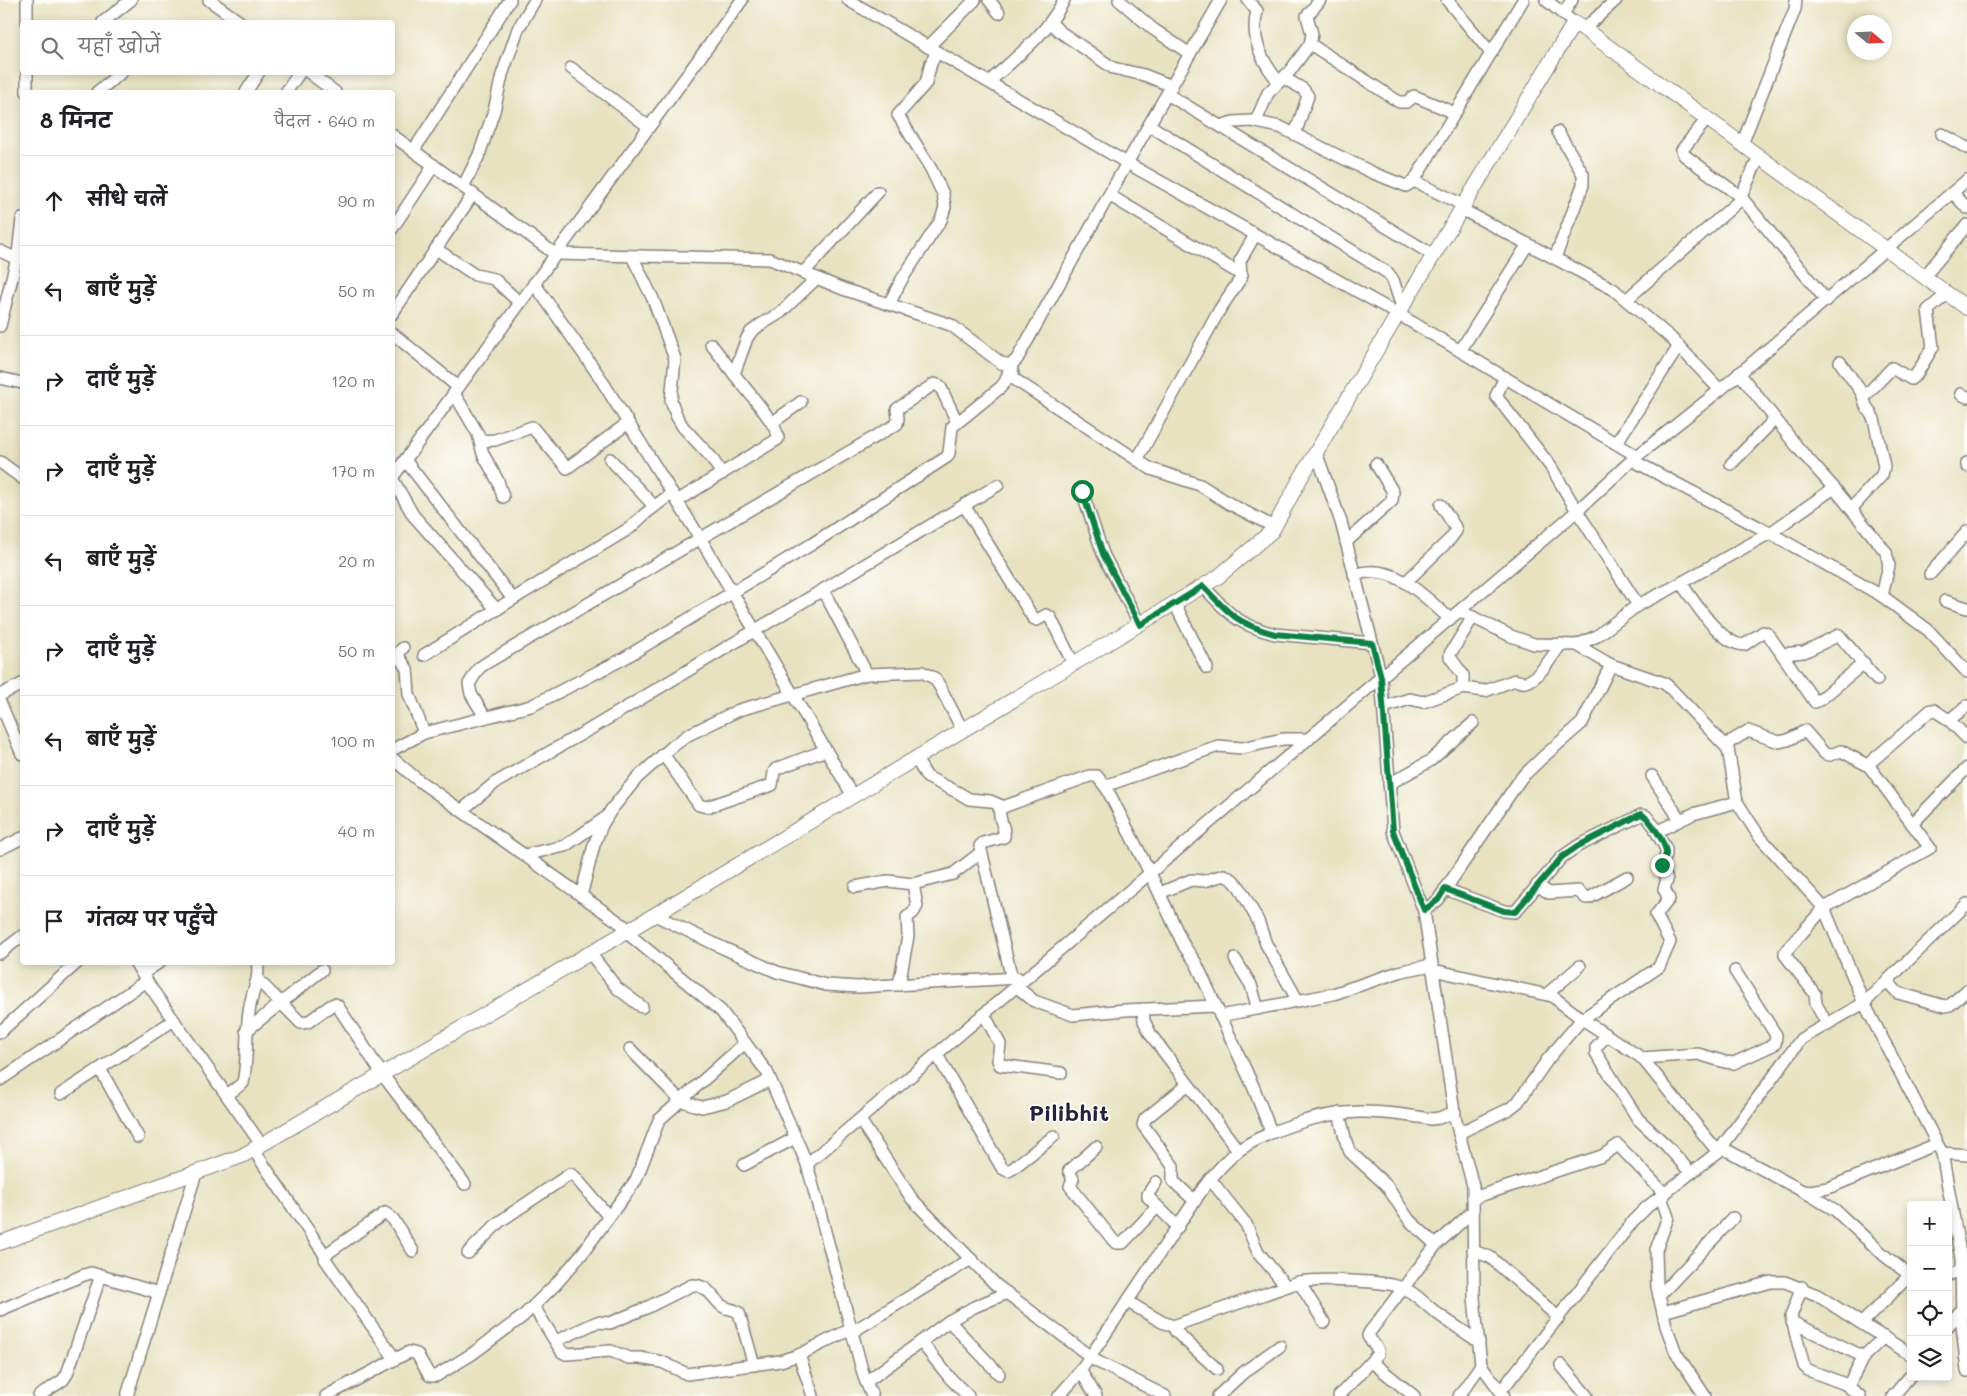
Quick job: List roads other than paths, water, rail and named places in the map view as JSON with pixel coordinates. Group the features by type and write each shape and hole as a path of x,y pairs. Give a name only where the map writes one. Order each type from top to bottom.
{"main road":[{"path":"0,1243 242,1156 655,915 1218,577 1274,527 1316,452 1433,255 1574,22 1967,308"}],"street":[{"path":"27,20 28,0"},
{"path":"106,20 131,0"},
{"path":"209,0 237,20"},
{"path":"414,150 510,0"},
{"path":"395,310 436,249 468,190 494,111 502,75 518,29 535,0"},
{"path":"395,474 742,0"},
{"path":"848,0 1127,164 1400,311 1460,351 1617,442 1634,458 1882,596 1928,630 1967,672"},
{"path":"889,304 902,280 935,232 944,212 943,194 931,169 898,118 898,115 926,83 933,50 975,0"},
{"path":"989,0 999,13"},
{"path":"989,82 1051,22 1064,0"},
{"path":"1120,0 1153,29 1190,54"},
{"path":"395,748 424,733 531,706 544,700 623,658 732,593 944,460 949,453 951,430 957,422 1001,388 1011,364 1017,359 1221,0"},
{"path":"1248,0 1257,11 1254,26 1258,50 1268,69 1281,80 1303,89 1308,96 1294,134"},
{"path":"1256,121 1268,93 1310,44 1312,34 1307,16 1320,0"},
{"path":"1447,0 1491,53"},
{"path":"1221,126 1233,122 1256,121 1280,127 1373,173 1406,186 1414,181 1523,0"},
{"path":"1546,0 1574,22"},
{"path":"1572,0 1574,22"},
{"path":"1574,22 1616,0"},
{"path":"1742,144 1795,8 1796,0"},
{"path":"1051,22 1059,31 1112,68 1144,75 1170,90 1221,126 1433,255"},
{"path":"1310,44 1399,102 1407,102 1414,96 1455,113"},
{"path":"571,68 649,127"},
{"path":"99,90 118,75"},
{"path":"247,90 257,75"},
{"path":"287,90 298,75"},
{"path":"312,75 332,90"},
{"path":"1707,119 1682,150 1682,153 1741,197 1826,300"},
{"path":"1149,125 1388,273 1393,280 1400,311"},
{"path":"1556,258 1583,185 1583,174 1558,132"},
{"path":"1942,134 1967,148"},
{"path":"395,137 555,254 770,259 817,278 951,325 1001,363 1011,364"},
{"path":"1626,300 1734,206 1741,197 1759,157"},
{"path":"395,224 434,165"},
{"path":"655,915 723,948 793,977 826,985 858,987 1014,983 1027,978 1577,511 1634,458 1720,390 1967,180"},
{"path":"1414,181 1528,244 1594,277 1626,300 1679,346 1720,390"},
{"path":"804,273 878,192"},
{"path":"1953,192 1967,208"},
{"path":"1109,195 1242,275"},
{"path":"1924,277 1967,225"},
{"path":"1242,275 1239,266 1240,261 1255,234"},
{"path":"1460,351 1528,244"},
{"path":"436,249 475,275 494,280 520,303"},
{"path":"0,251 19,256 2,309 0,326"},
{"path":"632,256 654,299 675,359 671,401 677,417 683,427 712,457 722,474"},
{"path":"1137,460 1220,309 1242,275"},
{"path":"734,374 751,332 780,313 817,278"},
{"path":"534,283 599,376 675,497 853,796"},
{"path":"1864,397 1892,368 1911,379 1916,375 1933,347 1928,310 1947,294"},
{"path":"395,336 456,390 498,481 503,497"},
{"path":"424,655 630,528 654,506 722,474 778,439 772,423 711,344"},
{"path":"1617,442 1679,346"},
{"path":"1840,362 1864,397 1866,406 1875,422 1884,471 1851,509"},
{"path":"1011,364 1014,379 1137,460 1157,472 1200,485 1230,504 1274,527"},
{"path":"1739,374 1886,552 1889,565 1882,596"},
{"path":"1505,377 1496,396 1551,467 1638,605"},
{"path":"0,378 20,383"},
{"path":"485,717 469,689 469,684 479,668 897,424 896,408 934,384 940,386 957,422"},
{"path":"772,423 801,402"},
{"path":"1731,464 1775,419"},
{"path":"480,441 495,440 532,427 567,468 628,423"},
{"path":"1316,452 1346,542 1381,677 1393,831 1424,910 1455,1112 1473,1186 1474,1298 1481,1365 1503,1394 1634,1221 1647,1207 1720,1149 1801,1039 1864,1003 1967,904"},
{"path":"610,459 654,506"},
{"path":"405,460 513,599"},
{"path":"0,462 20,477"},
{"path":"1346,542 1392,501 1393,492 1376,464"},
{"path":"395,483 413,515 497,610"},
{"path":"462,810 495,783 592,728 998,485"},
{"path":"1577,645 1597,636 1638,605 1680,584 1770,533 1834,488"},
{"path":"1082,491 1103,554 1140,625"},
{"path":"964,505 1033,618 1037,620 1046,615 1050,617 1074,665"},
{"path":"1406,582 1456,531 1455,526 1441,505"},
{"path":"1930,574 1967,532"},
{"path":"1354,575 1375,571 1389,574 1406,582 1450,619"},
{"path":"1680,584 1725,638 1744,645 1766,632 1815,702 1864,663"},
{"path":"1203,586 1236,619 1259,630 1275,634 1372,643"},
{"path":"824,590 867,674"},
{"path":"1944,601 1967,608"},
{"path":"1175,604 1207,668"},
{"path":"1460,610 1511,636 1534,644 1577,645 1611,665 1664,683 1725,745 1729,752 1736,802 1760,836 1824,908 1864,1003 1939,1148 1961,1259 1962,1309 1955,1324 1967,1371"},
{"path":"1463,688 1463,675 1450,657 1450,654 1473,617"},
{"path":"1782,654 1804,652 1839,635 1877,680"},
{"path":"1384,707 1410,699 1423,702 1463,688 1485,691 1515,680 1523,683 1527,682 1536,676 1561,644"},
{"path":"403,648 399,652 399,657 407,668 409,694 424,733"},
{"path":"1424,910 1438,900 1521,778 1582,723 1611,665"},
{"path":"581,896 594,845 607,817 637,778 663,754 688,735 739,710 867,674 922,672 934,678 939,685 963,731"},
{"path":"0,695 20,685"},
{"path":"0,702 20,749"},
{"path":"1949,720 1967,706"},
{"path":"1869,766 1872,761 1931,710 1949,720 1967,738"},
{"path":"1389,784 1430,760 1473,723"},
{"path":"1725,745 1748,730 1779,742 1788,740 1805,731 1826,754 1830,755 1841,751 1869,766 1930,846 1824,908 1786,950 1784,955 1815,994 1816,1004 1826,1024"},
{"path":"1105,786 1218,746 1242,748 1283,739 1309,739"},
{"path":"663,754 699,805 707,807 772,785 776,769 826,750"},
{"path":"916,759 927,777 969,799 990,800 1004,807"},
{"path":"395,761 418,780 628,931 721,1011 767,1072 807,1164 866,1382 872,1396"},
{"path":"1912,824 1967,768"},
{"path":"1270,1132 1253,1086 1218,1011 1196,963 1184,946 1150,873 1105,786 1099,778 1090,776 1004,807 999,811 1005,834 1004,837 983,843 980,846 980,853 1014,983 1034,1000 1073,1016 1143,1008 1218,1011 1258,1009 1333,994 1402,971 1432,968 1547,994 1642,1058 1720,1149 1804,1192 1842,1216 1907,1274"},
{"path":"1652,776 1680,820"},
{"path":"1656,831 1660,831 1698,813 1736,802"},
{"path":"1445,889 1510,913 1515,912 1568,852 1641,814 1646,816 1666,849 1662,865 1667,880 1664,889 1669,899 1657,912 1656,917 1669,940 1669,946 1660,967 1582,1019 1548,1059 1518,1102 1509,1110 1459,1133"},
{"path":"524,855 565,846 607,817"},
{"path":"0,849 20,839"},
{"path":"855,886 888,881 913,884 953,874 980,853"},
{"path":"1160,893 1192,880 1204,881 1224,875 1233,880 1240,888 1258,921 1266,944 1298,1001"},
{"path":"1537,885 1549,893 1578,890 1589,898 1627,877"},
{"path":"899,985 908,936 907,918 915,910 917,904 913,884"},
{"path":"0,953 20,938"},
{"path":"590,953 617,988 642,1007"},
{"path":"1235,959 1251,985 1258,1009"},
{"path":"0,1032 75,965"},
{"path":"137,965 227,1095 257,1147 325,1255 325,1259 395,1359"},
{"path":"0,1080 144,977 157,965"},
{"path":"227,1095 243,1083 246,1031 252,998 258,980 257,965"},
{"path":"1547,994 1580,966"},
{"path":"246,1031 322,970"},
{"path":"1642,1058 1698,1054 1734,1063 1775,1044 1776,1035 1735,971"},
{"path":"258,980 297,1021 304,1024 330,1006 338,1005 382,1074 465,1184"},
{"path":"1887,981 1898,993 1945,1006 1950,1005 1967,990"},
{"path":"807,1164 984,1014 1014,983"},
{"path":"1143,1008 1144,1021 1151,1036 1238,1150"},
{"path":"984,1014 1000,1044 998,1060 1000,1065 1061,1073"},
{"path":"61,1094 174,1020"},
{"path":"1607,1035 1596,1047 1596,1053 1640,1122 1666,1145 1691,1173"},
{"path":"326,1396 409,1352 417,1354 428,1375 436,1376 472,1354 534,1307 581,1256 636,1180 657,1123 680,1100 745,1043"},
{"path":"630,1049 680,1100 702,1107 727,1101 770,1080"},
{"path":"937,1055 1002,1168 1005,1170 1012,1169 1054,1136"},
{"path":"100,1069 138,1137"},
{"path":"1187,1085 1145,1119 1143,1125 1173,1166 1173,1181 1195,1201"},
{"path":"1058,1396 1090,1357 1210,1179 1238,1150 1249,1142 1270,1132 1314,1117 1339,1113 1380,1112 1431,1119 1455,1112"},
{"path":"1339,1113 1350,1152 1386,1185 1409,1220 1436,1245"},
{"path":"860,1120 912,1199 995,1284 1090,1357 1164,1396"},
{"path":"744,1165 796,1138"},
{"path":"1473,1198 1597,1158 1618,1145 1663,1195 1668,1216 1657,1245 1655,1257 1659,1296 1676,1353 1705,1396"},
{"path":"1096,1147 1069,1171 1073,1179 1070,1186 1116,1243 1123,1243 1157,1207"},
{"path":"1804,1192 1828,1188 1939,1148 1967,1154"},
{"path":"127,1396 196,1173"},
{"path":"468,1253 499,1222 570,1174 575,1177 609,1217"},
{"path":"1210,1179 1246,1224 1258,1252 1286,1286"},
{"path":"1156,1182 1148,1197 1178,1226"},
{"path":"1339,1396 1378,1354 1378,1350 1368,1336 1369,1333 1436,1245 1473,1210"},
{"path":"325,1255 385,1213 393,1220 413,1251"},
{"path":"1659,1296 1734,1218"},
{"path":"1473,1251 1490,1257 1559,1318"},
{"path":"534,1307 562,1352 566,1354 612,1351 629,1358 662,1362 687,1374 780,1361 796,1356 852,1331 971,1259"},
{"path":"1952,1274 1962,1271"},
{"path":"0,1310 84,1274 101,1275 158,1293"},
{"path":"39,1396 63,1380 67,1374 101,1275"},
{"path":"1862,1323 1907,1279"},
{"path":"1299,1282 1324,1322"},
{"path":"1128,1302 1162,1322 1173,1326 1299,1282 1373,1283 1403,1288 1419,1297 1432,1310 1479,1342"},
{"path":"1663,1312 1771,1282 1785,1282 1802,1287 1907,1352"},
{"path":"556,1340 597,1322 610,1323 646,1308 692,1285 696,1285 706,1288 721,1305 736,1309 739,1312 754,1365"},
{"path":"1802,1287 1791,1312 1792,1322 1806,1369 1848,1386 1860,1396"},
{"path":"866,1382 949,1321 974,1307 1007,1293"},
{"path":"949,1321 999,1374"},
{"path":"1792,1322 1864,1357"},
{"path":"1173,1326 1176,1332 1217,1369"},
{"path":"1848,1386 1864,1357 1884,1337"},
{"path":"921,1342 968,1396"},
{"path":"1218,1396 1244,1372 1280,1346"},
{"path":"796,1356 813,1396"},
{"path":"1372,1362 1414,1396"},
{"path":"1459,1396 1481,1365"},
{"path":"1561,1365 1587,1396"},
{"path":"1080,1370 1096,1396"},
{"path":"1893,1396 1907,1380"}],"district":[{"name":"Pilibhit","path":"1069,1113"}]}
